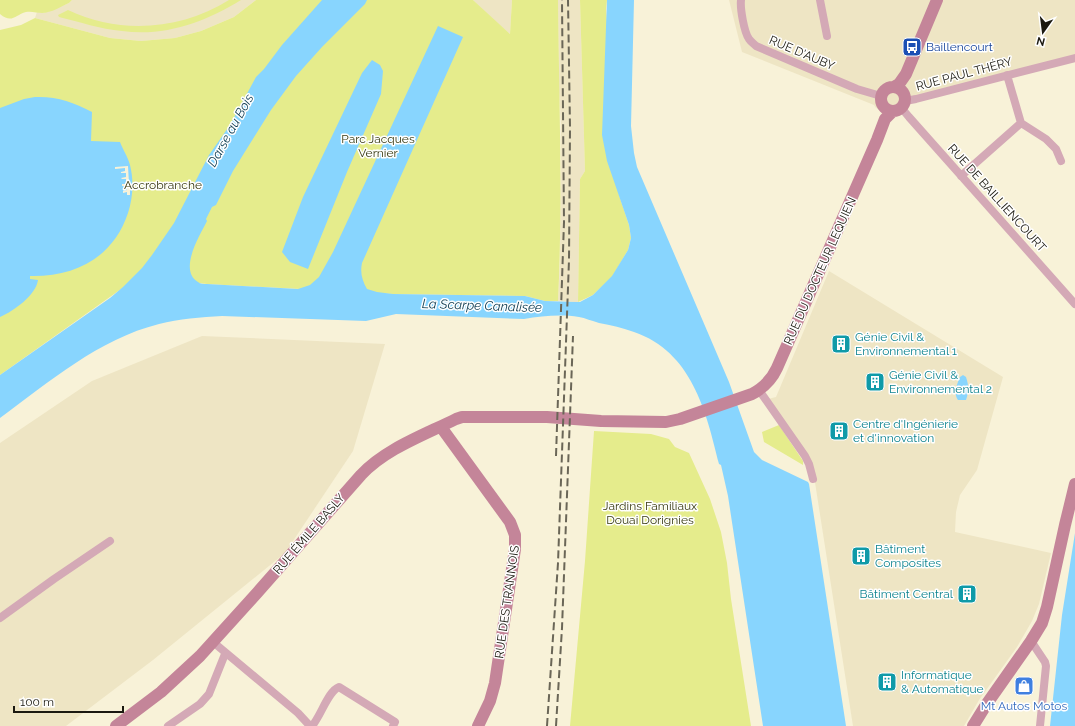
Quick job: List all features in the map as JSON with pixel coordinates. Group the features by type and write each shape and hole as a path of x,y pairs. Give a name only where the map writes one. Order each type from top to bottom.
{"street":[{"path":"820,0 827,36"},
{"path":"902,97 887,88 885,105 899,110 902,97 901,82 906,74 937,0"},
{"path":"931,15 941,0"},
{"name":"RUE D'AUBY","path":"741,3 746,34 756,46 857,89 885,105"},
{"name":"RUE PAUL THÉRY","path":"902,97 912,100 1075,58"},
{"path":"1007,75 1021,124 1046,138 1056,149 1061,161"},
{"name":"RUE DE BAILLIENCOURT","path":"902,97 904,111 908,117 1075,304"},
{"name":"RUE DU DOCTEUR LEQUIEN","path":"538,417 604,421 660,422 680,419 759,390 778,368 870,158 885,119 885,105"},
{"path":"961,176 1021,124"},
{"path":"759,390 805,456 813,478"},
{"name":"RUE ÉMILE BASLY","path":"116,726 168,686 213,642 370,465 385,454 456,419 466,416 538,417"},
{"name":"RUE DES TRANNOIS","path":"440,427 510,522 515,535 515,550 494,688 488,706 478,726"},
{"path":"974,726 986,705 1042,623 1047,607 1064,525 1075,484"},
{"path":"0,618 110,541"},
{"path":"1031,641 1045,662 1046,666 1040,726"},
{"path":"213,642 298,713 311,726 319,718 333,690 339,687 396,722 393,726"},
{"path":"168,726 196,707 209,694 226,654"}],"shaded area":[{"path":"72,0 256,0 234,17 201,31 175,38 141,41 110,38 35,18 37,12 44,13 69,3"},
{"path":"473,0 512,0 510,34 494,20"},
{"path":"558,0 580,0 585,171 580,179 578,302 558,301 560,263 561,124 559,91"},
{"path":"729,0 1075,0 1075,59 914,102 896,114 876,108 874,105 742,52"},
{"path":"829,271 1003,377 977,470 960,495 956,512 955,532 1051,553 1039,604 1032,621 1017,647 979,700 964,726 853,726 814,476 768,399 776,397"},
{"path":"202,336 385,344 353,451 285,553 153,660 66,726 0,726 0,443 92,381"}],"green space":[{"path":"0,0 72,0 69,3 49,12 26,12 11,19 0,14"},
{"path":"229,0 241,0 199,21 169,30 154,32 106,29 59,17 58,15 68,10 88,18 108,23 129,26 150,26 191,18"},
{"name":"Parc Jacques Vernier","path":"256,0 473,0 510,34 512,0 558,0 560,188 558,301 545,301 525,296 393,294 198,283 124,287 0,375 0,30 21,25 35,18 110,38 141,41 175,38 201,31 234,17"},
{"path":"580,0 607,0 606,9 619,195 629,225 631,238 628,250 612,277 593,295 578,302 580,179 585,171"},
{"path":"779,425 803,461 803,465 764,442 762,432"},
{"name":"Jardins Familiaux Douai Dorignies","path":"594,431 651,434 669,439 675,447 689,453 710,499 721,532 751,726 570,726 585,561"}],"water":[{"path":"322,0 367,0 365,4 322,47 296,76 271,110 233,171 216,205 212,207 206,219 207,221 192,252 190,269 192,277 202,284 298,289 310,285 319,277 333,252 438,26 463,37 362,263 362,276 367,289 393,294 525,296 545,301 576,302 580,302 593,295 612,276 628,250 631,238 629,225 607,161 602,135 607,0 634,0 631,126 637,167 729,382 754,452 762,460 808,482 809,484 846,726 763,726 728,496 721,465 719,464 702,404 683,369 670,354 654,341 634,332 581,317 572,316 545,316 524,319 396,314 366,321 222,316 182,320 159,324 137,331 95,351 56,376 0,418 0,375 110,298 142,268 174,223 209,155 230,125 256,77"},
{"path":"372,60 380,65 383,71 381,94 347,172 308,269 290,262 282,252 303,197 362,73"},
{"path":"35,97 64,100 92,112 91,141 120,142 130,165 132,183 131,201 128,213 121,229 113,242 102,253 90,262 62,273 30,276 30,279 38,280 29,297 18,307 0,317 0,108 24,99"},
{"path":"963,375 967,380 968,394 966,400 958,400 956,388 960,377"},
{"path":"1075,533 1075,726 1050,726 1062,615"}],"pier":[{"path":"128,166 129,184 132,184 133,187 130,187 130,195 127,195 127,192 123,193 123,191 127,190 127,186 122,186 122,184 126,184 126,179 121,178 126,177 126,173 121,173 125,171 125,168 115,169 115,167"}],"railway":[{"path":"556,456 564,222 562,0"},
{"path":"547,726 558,563 569,260 570,128 568,0"},
{"path":"556,726 562,628 573,336"}],"place":[{"name":"Baillencourt","path":"912,47"},
{"name":"Génie Civil & Environnemental 1","path":"841,344"},
{"name":"Génie Civil & Environnemental 2","path":"875,382"},
{"name":"Centre d'Ingénierie et d'innovation","path":"839,431"},
{"name":"Bâtiment Composites","path":"861,556"},
{"name":"Bâtiment Central","path":"967,594"},
{"name":"Informatique & Automatique","path":"887,682"},
{"name":"Mt Autos Motos","path":"1024,686"}],"water label":[{"name":"Darse au Bois","path":"230,130"},
{"name":"La Scarpe Canalisée","path":"482,305"}],"park label":[{"name":"Accrobranche","path":"163,185"}]}
